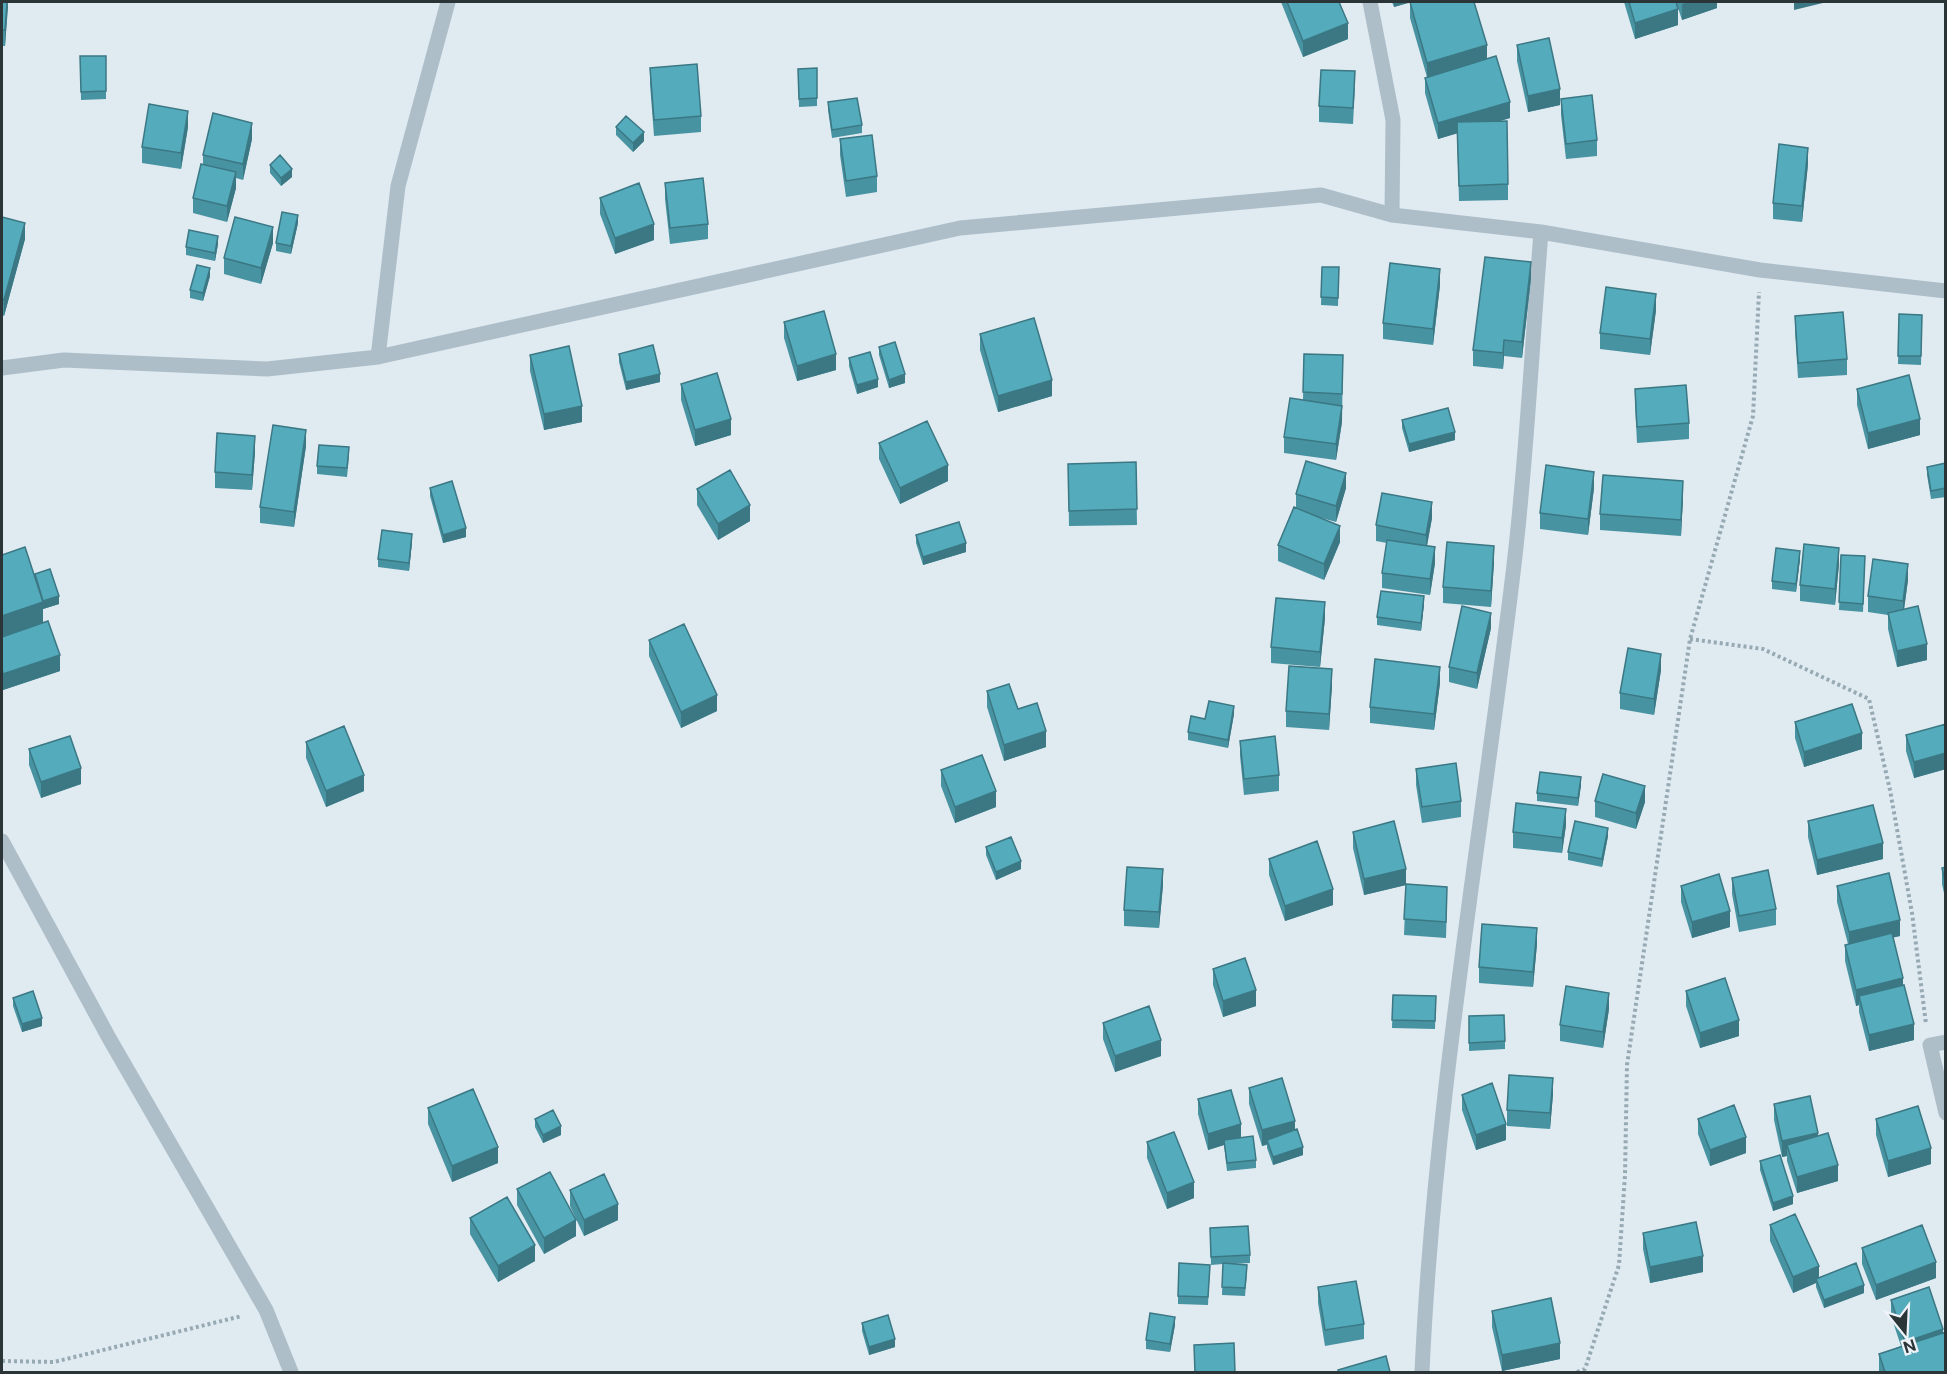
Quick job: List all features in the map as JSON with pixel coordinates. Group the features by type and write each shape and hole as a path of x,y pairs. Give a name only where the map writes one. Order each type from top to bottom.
{"street":[{"path":"378,357 398,186 448,2"},
{"path":"1370,2 1392,120 1392,215"},
{"path":"2,368 64,360 267,369 378,357 960,228 1321,195 1392,215 1541,232 1760,270 1946,291"},
{"path":"1422,1372 1426,1288 1445,1091 1514,561 1541,232"},
{"path":"2,841 109,1038 266,1310 291,1372"},
{"path":"1946,1042 1930,1045 1946,1113"}],"path":[{"path":"1576,1372 1585,1370 1619,1265 1625,1175 1627,1065 1690,639 1753,416 1760,270"},
{"path":"1690,639 1763,649 1869,699 1890,790 1912,913 1922,1001 1930,1045"},
{"path":"2,1361 54,1362 266,1310"}],"building":[{"path":"2,2 7,2 5,30 2,30"},
{"path":"1287,2 1339,2 1348,23 1303,41"},
{"path":"1410,2 1474,2 1487,45 1427,63"},
{"path":"1629,2 1676,2 1678,9 1635,23"},
{"path":"1549,38 1560,89 1528,96 1517,45"},
{"path":"80,56 106,56 106,91 81,92"},
{"path":"1496,56 1510,102 1438,123 1425,78"},
{"path":"697,64 701,116 654,120 650,68"},
{"path":"817,68 817,98 799,99 798,69"},
{"path":"1321,70 1355,71 1353,108 1319,106"},
{"path":"1592,95 1597,140 1566,144 1561,99"},
{"path":"857,98 862,125 832,130 828,102"},
{"path":"149,104 188,111 181,153 142,147"},
{"path":"213,113 252,123 243,164 203,155"},
{"path":"626,116 644,132 633,143 616,127"},
{"path":"1507,121 1508,184 1459,186 1457,122"},
{"path":"872,135 877,176 846,181 840,139"},
{"path":"1779,144 1808,148 1802,206 1773,203"},
{"path":"280,155 292,169 281,178 270,165"},
{"path":"201,164 236,172 227,206 193,198"},
{"path":"703,178 708,224 670,228 665,183"},
{"path":"639,183 654,224 615,238 600,198"},
{"path":"282,212 298,215 291,246 276,243"},
{"path":"2,217 25,223 4,300 2,299"},
{"path":"235,217 273,227 261,268 224,258"},
{"path":"189,230 218,236 215,253 186,247"},
{"path":"1485,257 1531,262 1522,342 1504,340 1503,353 1473,350"},
{"path":"1390,263 1440,269 1433,329 1383,323"},
{"path":"197,265 210,268 203,293 190,290"},
{"path":"1322,267 1339,267 1338,298 1321,297"},
{"path":"1606,287 1656,294 1650,339 1600,333"},
{"path":"824,311 836,354 797,366 784,322"},
{"path":"1843,312 1847,359 1798,363 1795,316"},
{"path":"1899,314 1922,315 1921,356 1898,356"},
{"path":"1034,318 1052,380 998,396 980,334"},
{"path":"895,342 905,374 889,380 879,347"},
{"path":"653,345 660,374 626,382 619,354"},
{"path":"569,346 582,406 544,414 530,355"},
{"path":"870,352 878,379 857,385 849,358"},
{"path":"1304,354 1343,355 1342,394 1303,392"},
{"path":"717,373 731,419 695,430 681,384"},
{"path":"1909,375 1920,419 1868,433 1857,389"},
{"path":"1686,385 1689,423 1637,427 1635,389"},
{"path":"1290,398 1342,406 1336,444 1284,437"},
{"path":"1448,408 1455,432 1409,444 1402,420"},
{"path":"927,421 948,465 900,488 879,443"},
{"path":"273,425 306,430 294,512 260,507"},
{"path":"217,433 255,436 252,475 215,472"},
{"path":"319,445 349,447 347,468 317,466"},
{"path":"1306,461 1346,473 1336,506 1296,494"},
{"path":"1136,462 1137,509 1069,511 1068,464"},
{"path":"1946,463 1946,488 1931,491 1927,467"},
{"path":"1546,465 1594,472 1588,519 1540,513"},
{"path":"730,470 750,505 718,524 697,489"},
{"path":"1603,475 1683,481 1681,520 1600,514"},
{"path":"452,481 466,528 443,535 430,488"},
{"path":"1382,493 1432,502 1426,535 1376,525"},
{"path":"1294,507 1340,526 1324,564 1278,545"},
{"path":"959,522 966,543 923,557 916,535"},
{"path":"382,530 412,534 409,563 378,559"},
{"path":"1387,540 1435,547 1430,579 1382,573"},
{"path":"1447,542 1494,546 1491,591 1443,587"},
{"path":"1804,544 1839,548 1835,589 1800,585"},
{"path":"25,547 43,602 2,616 2,555"},
{"path":"1776,548 1800,551 1796,584 1772,581"},
{"path":"1841,555 1865,556 1863,604 1839,602"},
{"path":"1873,559 1908,564 1903,601 1868,596"},
{"path":"50,569 59,596 43,601 35,574"},
{"path":"1381,591 1424,596 1421,623 1377,617"},
{"path":"1276,598 1325,602 1320,652 1271,647"},
{"path":"1462,606 1491,613 1477,673 1449,667"},
{"path":"1918,606 1927,644 1897,651 1888,613"},
{"path":"48,621 60,655 3,674 2,637"},
{"path":"684,624 717,695 681,712 649,640"},
{"path":"1628,648 1661,654 1654,699 1620,693"},
{"path":"1375,659 1440,667 1434,714 1370,707"},
{"path":"1289,666 1332,669 1329,714 1286,711"},
{"path":"1009,684 1018,709 1037,703 1046,731 1004,745 987,691"},
{"path":"1209,701 1234,706 1228,740 1188,732 1191,716 1205,719"},
{"path":"1852,704 1862,733 1804,752 1795,722"},
{"path":"1946,724 1946,753 1914,762 1906,735"},
{"path":"344,726 364,775 326,791 306,742"},
{"path":"70,736 81,768 41,782 29,749"},
{"path":"1275,736 1279,775 1244,779 1240,741"},
{"path":"982,755 996,791 955,807 941,770"},
{"path":"1456,763 1461,801 1422,807 1416,769"},
{"path":"1540,772 1581,777 1578,798 1537,793"},
{"path":"1603,774 1645,786 1636,813 1595,801"},
{"path":"1516,803 1566,809 1562,838 1513,832"},
{"path":"1873,805 1883,843 1817,860 1808,821"},
{"path":"1394,821 1406,869 1364,879 1353,832"},
{"path":"1575,821 1608,828 1602,859 1568,852"},
{"path":"1011,837 1021,861 996,872 986,847"},
{"path":"1317,841 1333,889 1285,906 1269,859"},
{"path":"1127,867 1163,869 1159,912 1124,910"},
{"path":"1946,867 1946,886 1942,868"},
{"path":"1768,870 1776,909 1739,916 1732,878"},
{"path":"1889,873 1900,920 1849,932 1837,886"},
{"path":"1719,874 1730,911 1692,922 1681,886"},
{"path":"1406,884 1447,887 1446,922 1404,919"},
{"path":"1482,924 1537,928 1533,972 1479,967"},
{"path":"1892,933 1903,978 1856,990 1845,945"},
{"path":"1245,958 1256,990 1223,1001 1213,969"},
{"path":"1725,978 1739,1020 1700,1033 1686,991"},
{"path":"1904,985 1914,1024 1869,1035 1859,996"},
{"path":"1566,986 1609,993 1603,1032 1560,1025"},
{"path":"33,991 42,1018 22,1024 13,998"},
{"path":"1393,995 1436,996 1435,1021 1392,1020"},
{"path":"1149,1006 1161,1040 1115,1056 1103,1023"},
{"path":"1504,1015 1505,1041 1469,1043 1469,1016"},
{"path":"1509,1075 1553,1078 1550,1113 1507,1110"},
{"path":"1282,1078 1295,1121 1262,1130 1249,1088"},
{"path":"1492,1083 1506,1124 1476,1135 1462,1095"},
{"path":"473,1089 498,1147 452,1166 428,1108"},
{"path":"1231,1090 1241,1124 1208,1134 1198,1099"},
{"path":"1810,1096 1818,1133 1782,1141 1774,1104"},
{"path":"1734,1105 1746,1137 1710,1150 1698,1119"},
{"path":"1918,1106 1931,1148 1888,1161 1876,1119"},
{"path":"553,1110 561,1126 543,1135 535,1119"},
{"path":"1297,1129 1303,1147 1273,1157 1267,1140"},
{"path":"1174,1132 1194,1182 1167,1193 1147,1142"},
{"path":"1828,1133 1838,1165 1797,1177 1787,1145"},
{"path":"1253,1136 1256,1160 1227,1163 1224,1140"},
{"path":"1780,1155 1793,1196 1773,1203 1760,1161"},
{"path":"550,1172 576,1220 544,1238 517,1189"},
{"path":"604,1174 618,1204 584,1220 570,1190"},
{"path":"507,1197 535,1245 498,1266 470,1218"},
{"path":"1795,1214 1819,1266 1793,1277 1770,1225"},
{"path":"1696,1222 1703,1256 1650,1267 1643,1233"},
{"path":"1922,1225 1936,1262 1876,1285 1862,1248"},
{"path":"1248,1226 1250,1255 1211,1257 1210,1228"},
{"path":"1179,1263 1210,1265 1208,1297 1178,1296"},
{"path":"1223,1263 1247,1265 1245,1288 1222,1287"},
{"path":"1856,1263 1864,1285 1824,1300 1816,1279"},
{"path":"1356,1281 1364,1324 1325,1330 1318,1287"},
{"path":"1929,1287 1943,1329 1905,1342 1891,1300"},
{"path":"1551,1298 1560,1343 1502,1355 1492,1311"},
{"path":"1150,1313 1175,1317 1170,1344 1146,1340"},
{"path":"888,1315 895,1339 869,1347 862,1323"},
{"path":"1946,1332 1946,1372 1885,1372 1879,1354"},
{"path":"1234,1343 1235,1372 1195,1372 1194,1345"},
{"path":"1386,1356 1390,1372 1339,1372 1338,1370"}]}
